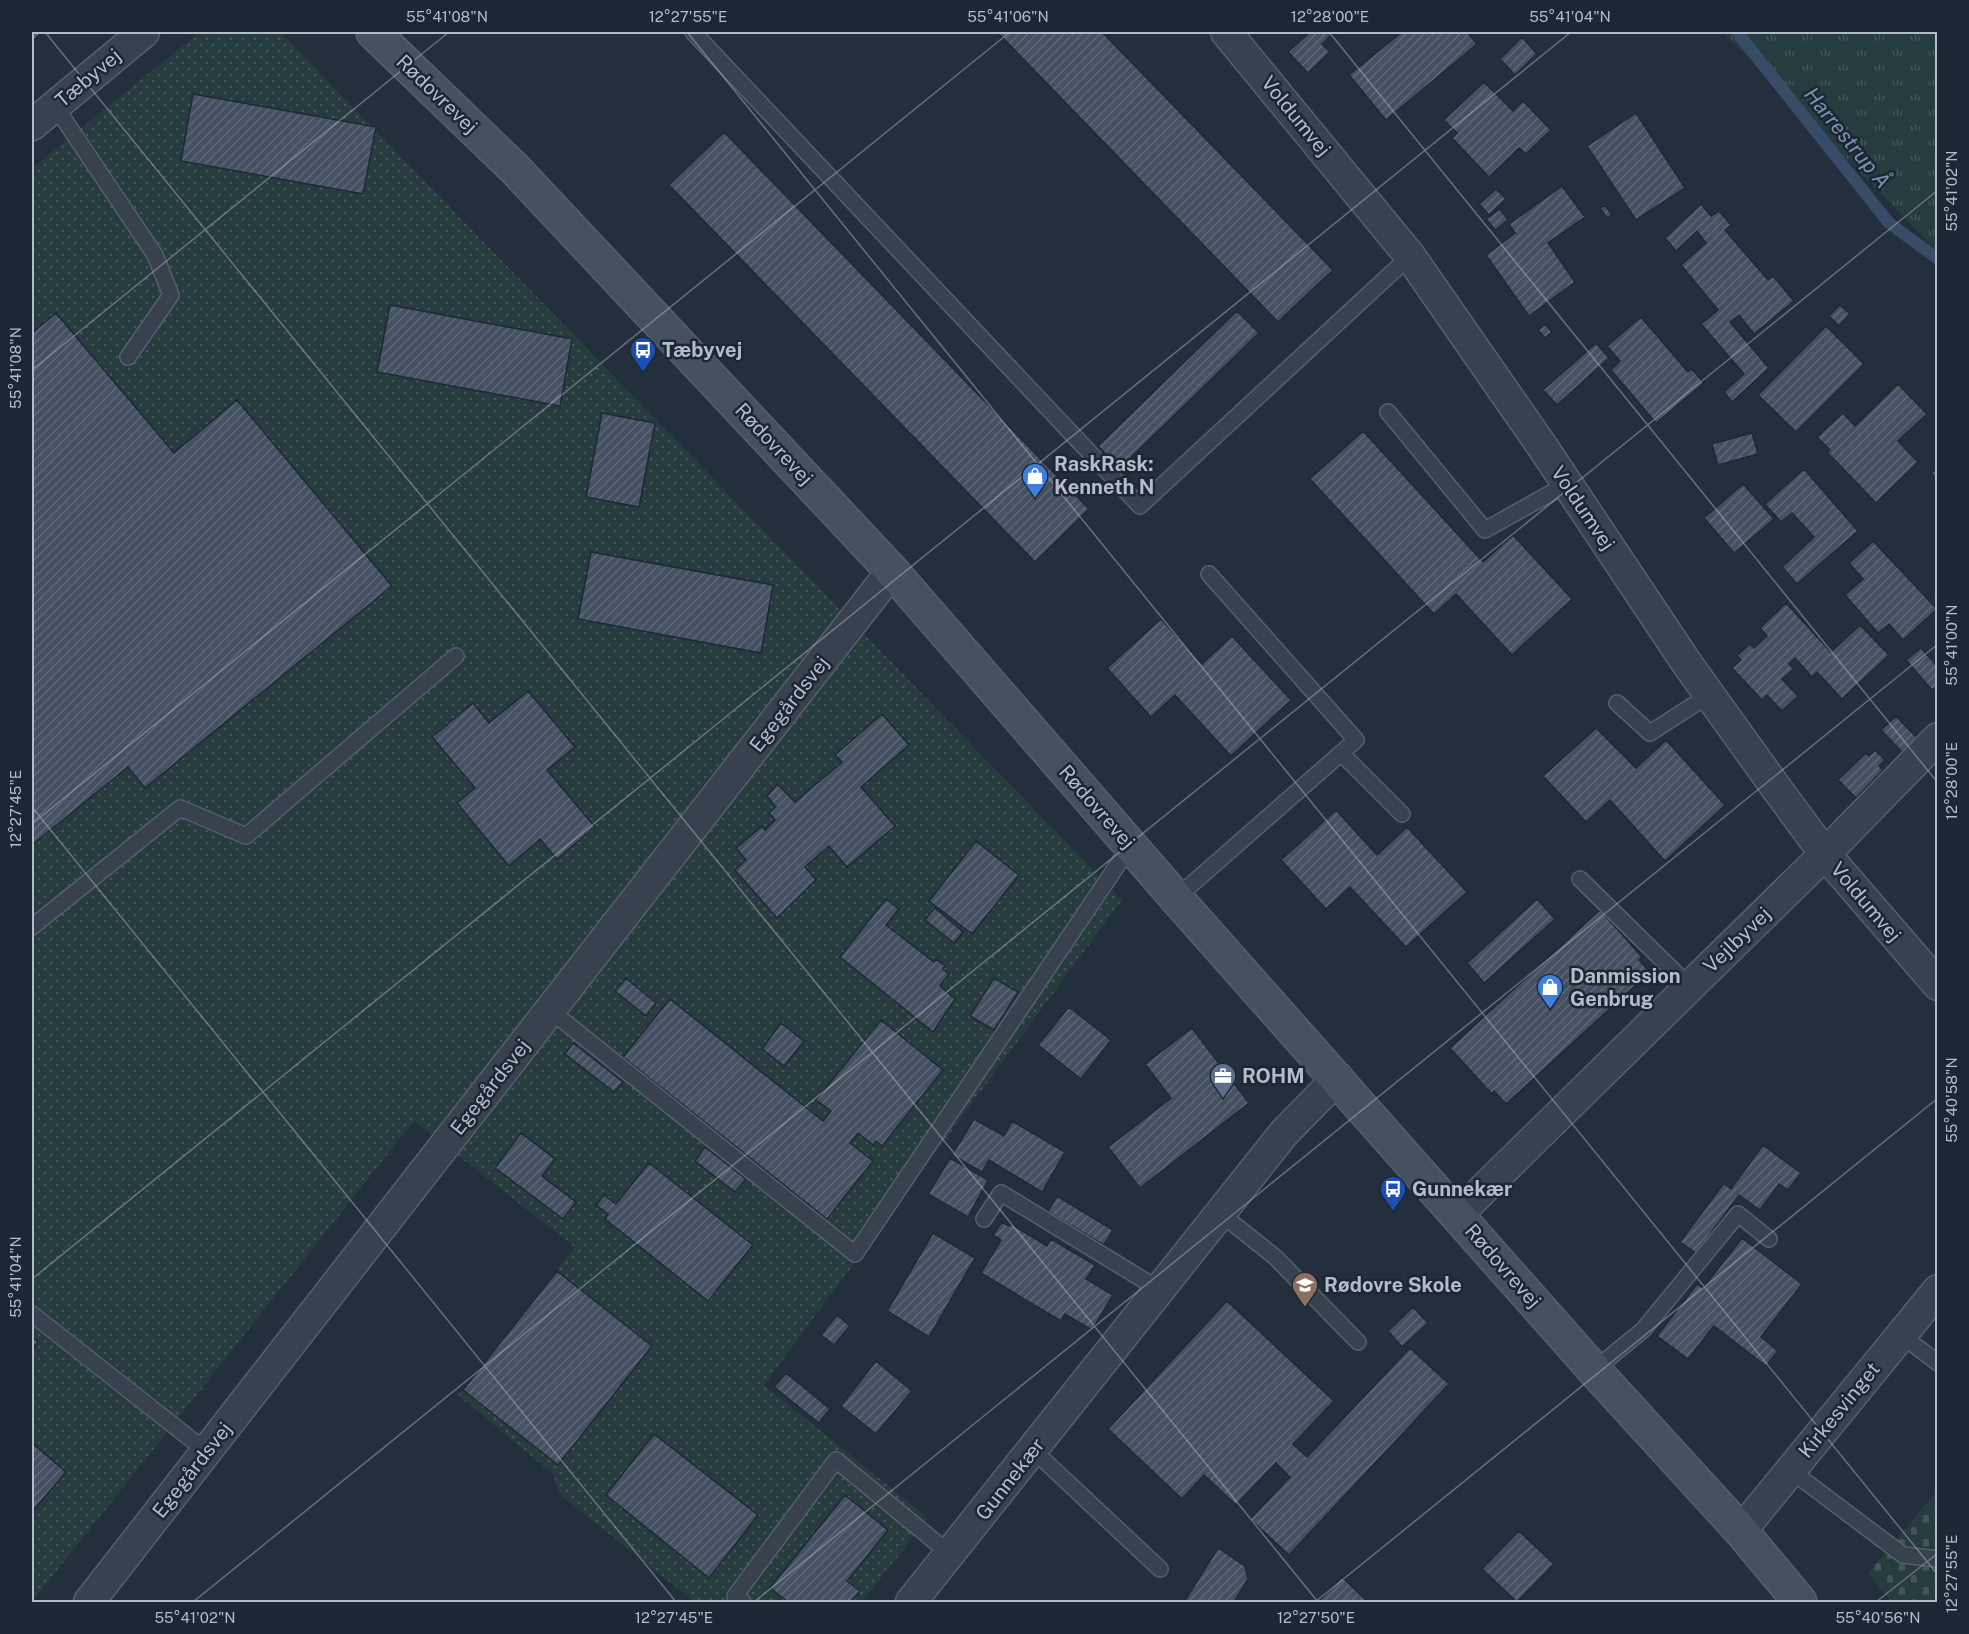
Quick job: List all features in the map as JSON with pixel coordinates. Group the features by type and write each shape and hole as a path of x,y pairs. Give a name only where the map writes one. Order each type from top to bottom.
{"street":[{"name":"Tæbyvej","path":"32,125 144,32"},
{"name":"Rødovrevej","path":"373,32 516,170 892,571 1176,898 1338,1078 1594,1370 1741,1531 1800,1602"},
{"name":"Voldumvej","path":"1226,32 1410,256 1709,695 1826,854 1938,985"},
{"name":"Egegårdsvej","path":"89,1602 892,571"},
{"name":"Vejlbyvej","path":"1458,1214 1826,854 1938,738"},
{"name":"Gunnekær","path":"912,1602 1284,1133 1338,1078"},
{"name":"Kirkesvinget","path":"1741,1531 1938,1290"}],"lane":[{"path":"693,32 1140,506 1410,256"},
{"path":"55,106 155,255 171,295 128,357"},
{"path":"1388,412 1485,530 1567,484"},
{"path":"1176,898 1356,740 1209,574"},
{"path":"32,927 180,807 246,836 456,656"},
{"path":"1617,702 1650,734 1709,695"},
{"path":"1341,753 1402,814"},
{"path":"550,1011 855,1254 1131,845"},
{"path":"1580,879 1690,987"},
{"path":"984,1219 1001,1193 1160,1290"},
{"path":"1221,1214 1275,1257 1358,1342"},
{"path":"1594,1370 1643,1330 1737,1214 1769,1239"},
{"path":"32,1314 206,1451"},
{"path":"1901,1335 1938,1363"},
{"path":"1033,1450 1160,1569"},
{"path":"743,1602 735,1596 836,1460 950,1554"},
{"path":"1790,1470 1903,1555 1938,1559"}],"green space":[{"path":"200,32 280,32 1122,900 764,1385 928,1518 862,1602 695,1602 560,1495 553,1474 458,1395 575,1247 414,1121 32,1602 32,168"},
{"path":"1723,32 1937,32 1937,250 1930,244"},
{"path":"1937,1491 1937,1602 1891,1602 1868,1573"}],"building":[{"path":"32,32 42,32 32,42"},
{"path":"997,32 1102,32 1333,270 1278,322"},
{"path":"1310,32 1334,32 1322,44 1330,52 1308,73 1288,52"},
{"path":"1402,32 1467,32 1477,44 1386,120 1349,75"},
{"path":"1522,37 1537,54 1515,75 1500,59"},
{"path":"1484,82 1513,111 1523,101 1551,130 1526,154 1519,148 1489,177 1452,138 1457,133 1444,120"},
{"path":"193,94 376,127 363,194 181,161"},
{"path":"1636,113 1685,188 1636,220 1587,146"},
{"path":"724,132 1089,509 1035,562 669,185"},
{"path":"1562,186 1585,217 1548,243 1575,282 1529,316 1486,255 1515,233 1509,224"},
{"path":"1496,189 1506,199 1489,215 1479,204"},
{"path":"1701,204 1711,216 1719,211 1731,225 1725,230 1768,280 1773,276 1794,301 1754,334 1739,315 1730,322 1769,368 1732,402 1724,392 1744,374 1701,324 1718,310 1681,265 1706,243 1697,231 1676,251 1665,238"},
{"path":"1605,205 1612,215 1607,218 1600,208"},
{"path":"1500,209 1508,220 1495,230 1486,219"},
{"path":"390,305 572,339 560,406 377,372"},
{"path":"1840,305 1850,314 1839,326 1829,316"},
{"path":"1237,311 1259,333 1120,468 1098,446"},
{"path":"56,313 174,453 237,400 392,586 145,788 128,767 32,845 32,333"},
{"path":"1641,317 1688,372 1692,369 1704,383 1656,423 1611,370 1620,361 1607,346"},
{"path":"1545,324 1552,332 1545,338 1538,330"},
{"path":"1826,326 1864,364 1796,432 1758,395"},
{"path":"1596,343 1609,358 1557,405 1543,390"},
{"path":"1898,384 1927,414 1898,441 1918,462 1876,503 1827,452 1830,450 1817,437 1843,413 1855,426"},
{"path":"602,413 655,423 639,507 586,497"},
{"path":"1363,431 1483,562 1513,535 1572,599 1512,655 1456,594 1434,614 1310,479"},
{"path":"1752,433 1758,454 1718,465 1712,444"},
{"path":"1938,468 1938,481 1931,473"},
{"path":"1804,469 1858,531 1797,584 1782,567 1814,537 1792,513 1781,522 1765,504"},
{"path":"1743,484 1774,519 1734,553 1704,518"},
{"path":"1873,541 1937,609 1903,640 1889,624 1878,633 1845,595 1863,579 1849,563"},
{"path":"591,552 773,585 761,653 578,619"},
{"path":"1786,603 1831,652 1860,625 1889,655 1842,699 1817,672 1812,677 1795,658 1789,664 1794,669 1782,679 1798,696 1782,711 1767,695 1762,700 1732,668 1741,660 1737,656 1750,644 1754,648 1767,636 1760,628"},
{"path":"1161,619 1202,664 1232,636 1291,700 1231,756 1175,695 1151,717 1107,668"},
{"path":"1921,648 1938,667 1938,686 1932,690 1906,660"},
{"path":"528,691 575,747 547,770 595,827 557,859 540,839 509,866 457,803 475,788 432,737 473,703 489,723"},
{"path":"882,714 909,745 861,787 895,826 847,867 829,846 805,867 816,880 777,918 735,870 746,860 736,848 762,826 765,830 775,820 769,813 776,807 767,796 777,784 795,802 842,762 835,755"},
{"path":"1896,716 1920,741 1905,755 1881,730"},
{"path":"1596,728 1636,768 1666,740 1725,805 1665,861 1610,800 1586,822 1543,776"},
{"path":"1875,750 1885,760 1879,766 1883,770 1856,798 1838,780 1866,753 1869,756"},
{"path":"1336,810 1377,855 1407,827 1467,892 1406,947 1350,887 1326,909 1281,860"},
{"path":"976,841 1019,875 972,934 929,901"},
{"path":"886,899 899,909 886,925 934,962 936,959 945,966 943,969 949,974 940,986 955,999 933,1032 840,957"},
{"path":"1537,899 1555,919 1484,983 1467,963"},
{"path":"935,908 963,932 954,943 925,920"},
{"name":"Danmission Genbrug","path":"1600,910 1642,957 1639,960 1650,972 1506,1104 1494,1091 1492,1094 1450,1048"},
{"path":"626,978 656,1003 646,1016 615,991"},
{"path":"994,978 1018,992 994,1030 970,1016"},
{"path":"670,999 823,1121 831,1111 816,1100 881,1020 943,1070 882,1146 876,1141 873,1145 858,1133 850,1143 873,1161 827,1219 623,1057"},
{"path":"1069,1007 1111,1040 1081,1079 1038,1045"},
{"path":"781,1023 804,1041 784,1066 762,1049"},
{"path":"1192,1028 1249,1103 1140,1188 1108,1147 1171,1098 1145,1064"},
{"path":"573,1043 623,1082 614,1092 565,1054"},
{"path":"974,1119 1004,1136 1012,1121 1065,1152 1042,1192 989,1160 982,1172 952,1155"},
{"path":"521,1133 555,1159 542,1176 576,1202 563,1219 495,1168"},
{"path":"1763,1145 1801,1173 1788,1190 1779,1184 1760,1210 1739,1195 1696,1253 1680,1242 1724,1183 1731,1189"},
{"path":"705,1147 746,1179 735,1192 695,1161"},
{"path":"950,1158 988,1180 968,1217 928,1194"},
{"path":"649,1163 753,1245 708,1301 605,1219 608,1214 596,1205 604,1195 616,1204"},
{"path":"1057,1196 1113,1230 1104,1245 1048,1212"},
{"path":"1002,1222 1009,1226 1011,1224 1047,1246 1051,1239 1095,1265 1086,1279 1113,1295 1092,1330 1065,1314 1061,1321 981,1273 1001,1240 993,1235"},
{"path":"933,1233 975,1258 929,1337 887,1311"},
{"path":"1742,1238 1802,1284 1761,1337 1778,1351 1766,1366 1714,1326 1688,1359 1657,1336 1697,1284 1703,1288"},
{"path":"557,1271 652,1346 558,1465 463,1390"},
{"path":"1227,1301 1334,1401 1293,1444 1307,1457 1410,1348 1449,1384 1289,1555 1250,1519 1290,1477 1276,1463 1236,1505 1204,1475 1182,1499 1108,1429"},
{"path":"1413,1307 1428,1323 1402,1347 1388,1331"},
{"path":"837,1315 850,1326 834,1345 821,1335"},
{"path":"32,1336 38,1342 32,1350"},
{"path":"876,1361 912,1391 876,1434 841,1406"},
{"path":"786,1373 830,1409 819,1423 774,1387"},
{"path":"654,1434 758,1515 709,1578 606,1495"},
{"path":"32,1443 66,1472 32,1512"},
{"path":"845,1495 888,1530 847,1581 860,1591 851,1602 788,1602 770,1588"},
{"path":"1519,1531 1554,1564 1517,1602 1482,1569"},
{"path":"1218,1548 1245,1566 1248,1579 1234,1602 1184,1602"},
{"path":"1342,1577 1368,1602 1318,1602"}],"waterway":[{"name":"Harrestrup Å","path":"1737,32 1889,223 1938,259"}],"place":[{"name":"Tæbyvej","path":"643,373"},
{"name":"RaskRask: Kenneth N","path":"1035,499"},
{"name":"Danmission Genbrug","path":"1550,1010"},
{"name":"ROHM","path":"1223,1099"},
{"name":"Gunnekær","path":"1393,1212"},
{"name":"Rødovre Skole","path":"1305,1308"}]}
